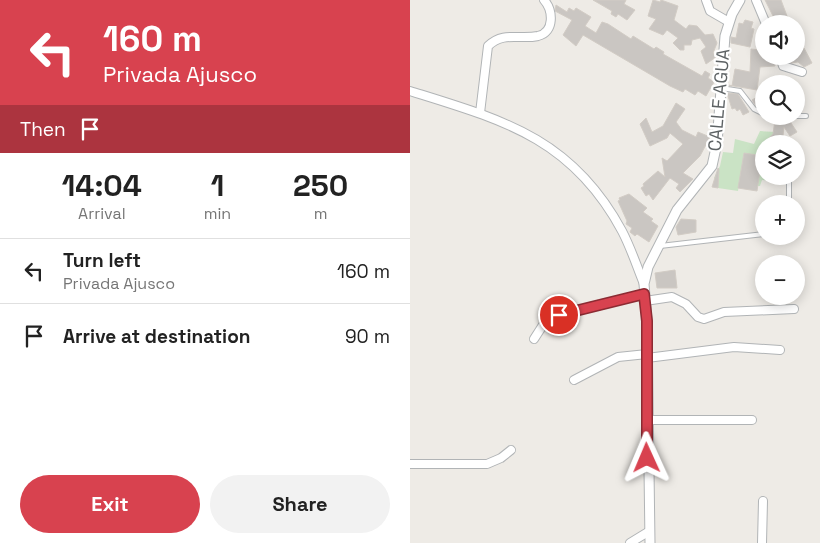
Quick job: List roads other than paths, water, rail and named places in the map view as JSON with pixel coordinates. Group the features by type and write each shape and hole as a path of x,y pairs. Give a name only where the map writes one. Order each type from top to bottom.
{"street":[{"path":"480,113 488,46 502,37 539,36 545,32 551,20 550,10 544,0"},
{"path":"706,0 707,7 714,15 729,22"},
{"name":"CALLE AGUA","path":"650,543 648,532 647,356 644,284 648,267 684,198 704,178 712,166 717,143 725,36 729,22 740,0"},
{"path":"756,0 762,15"},
{"path":"784,65 802,72"},
{"path":"410,91 480,113 526,132 552,149 576,169 601,198 622,232 644,284"},
{"path":"534,339 543,325 559,315 645,298 672,297 686,304 698,317 704,318 724,312 794,309"},
{"path":"574,380 618,357 734,347 780,350"},
{"path":"646,420 752,420"},
{"path":"410,464 487,464 501,458 511,450"},
{"path":"762,501 762,543"},
{"path":"630,543 648,532"}],"lane":[{"path":"721,88 740,91 755,110"},
{"path":"658,246 755,235"}]}
